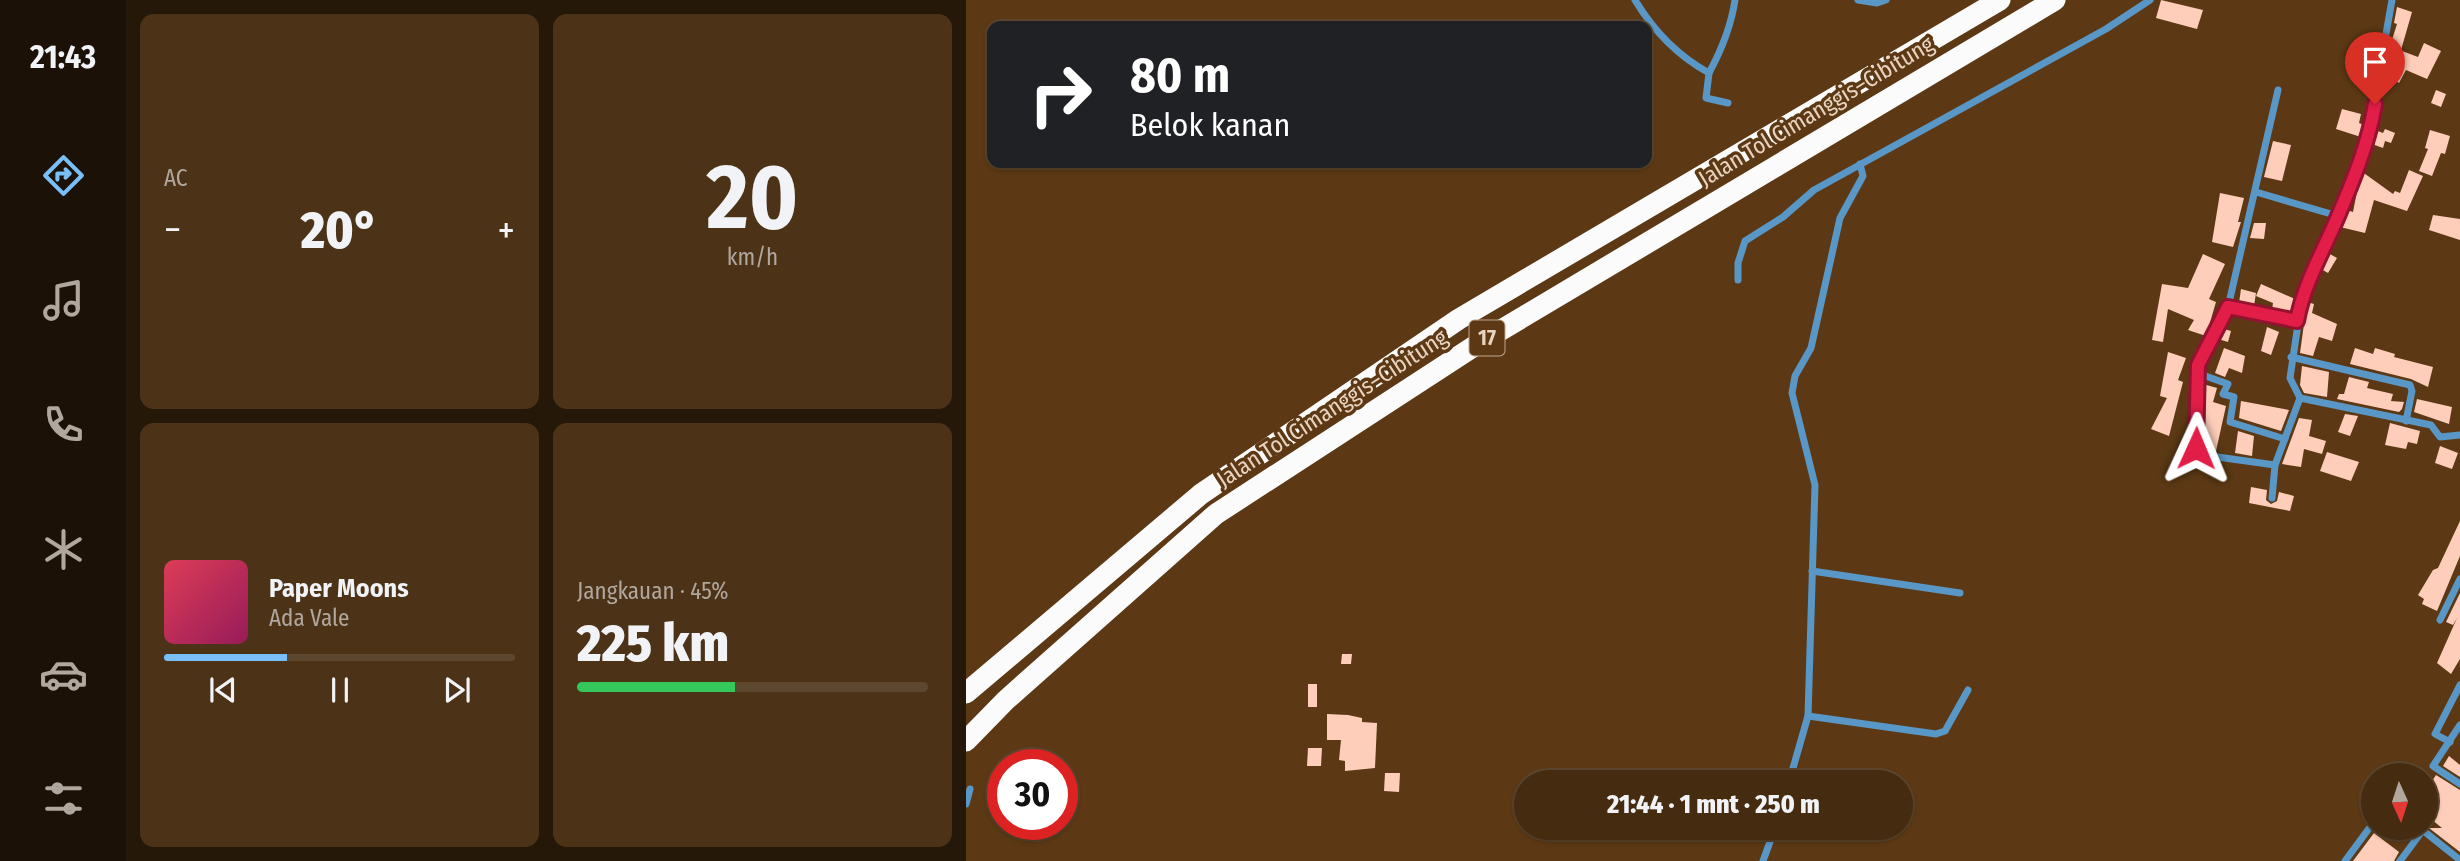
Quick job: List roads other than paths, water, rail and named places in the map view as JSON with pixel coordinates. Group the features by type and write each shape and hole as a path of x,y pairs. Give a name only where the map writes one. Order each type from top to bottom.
{"highway":[{"name":"Jalan Tol Cimanggis–Cibitung","path":"966,693 1201,494 1459,319 2000,0"},
{"name":"Jalan Tol Cimanggis–Cibitung","path":"966,741 1006,700 1216,514 1476,345 2055,0"}],"street":[{"path":"1634,0 1648,21"},
{"path":"1728,103 1706,98 1709,73 1722,49 1735,0"},
{"path":"1858,0 1877,3 1886,0"},
{"path":"1738,280 1738,263 1745,240 1783,217 1814,190 2106,29 2150,0"},
{"path":"2272,498 2276,465 2300,398 2290,379 2291,357 2304,290 2339,216 2372,118 2392,0"},
{"path":"1652,26 1690,63 1709,73"},
{"path":"2276,465 2199,452 2195,444 2197,373 2201,355 2228,307 2278,90"},
{"path":"1792,770 1808,716 1814,473 1797,424 1792,393 1795,376 1811,348 1840,218 1864,176 1860,164"},
{"path":"2256,191 2339,216"},
{"path":"2228,307 2297,321"},
{"path":"2291,357 2410,385 2412,391 2406,421"},
{"path":"2197,373 2228,384 2224,394 2234,397 2230,422 2285,439"},
{"path":"2300,398 2434,425 2440,437 2460,435"},
{"path":"1812,571 1960,593"},
{"path":"2440,620 2460,579"},
{"path":"2450,742 2435,734 2460,685"},
{"path":"1808,716 1936,734 1945,731 1968,690"},
{"path":"2460,725 2433,766 2460,784"},
{"path":"966,804 970,789"},
{"path":"2345,861 2361,839"},
{"path":"1763,861 1771,840"},
{"path":"2400,861 2414,840"},
{"path":"2434,840 2456,859"}]}
